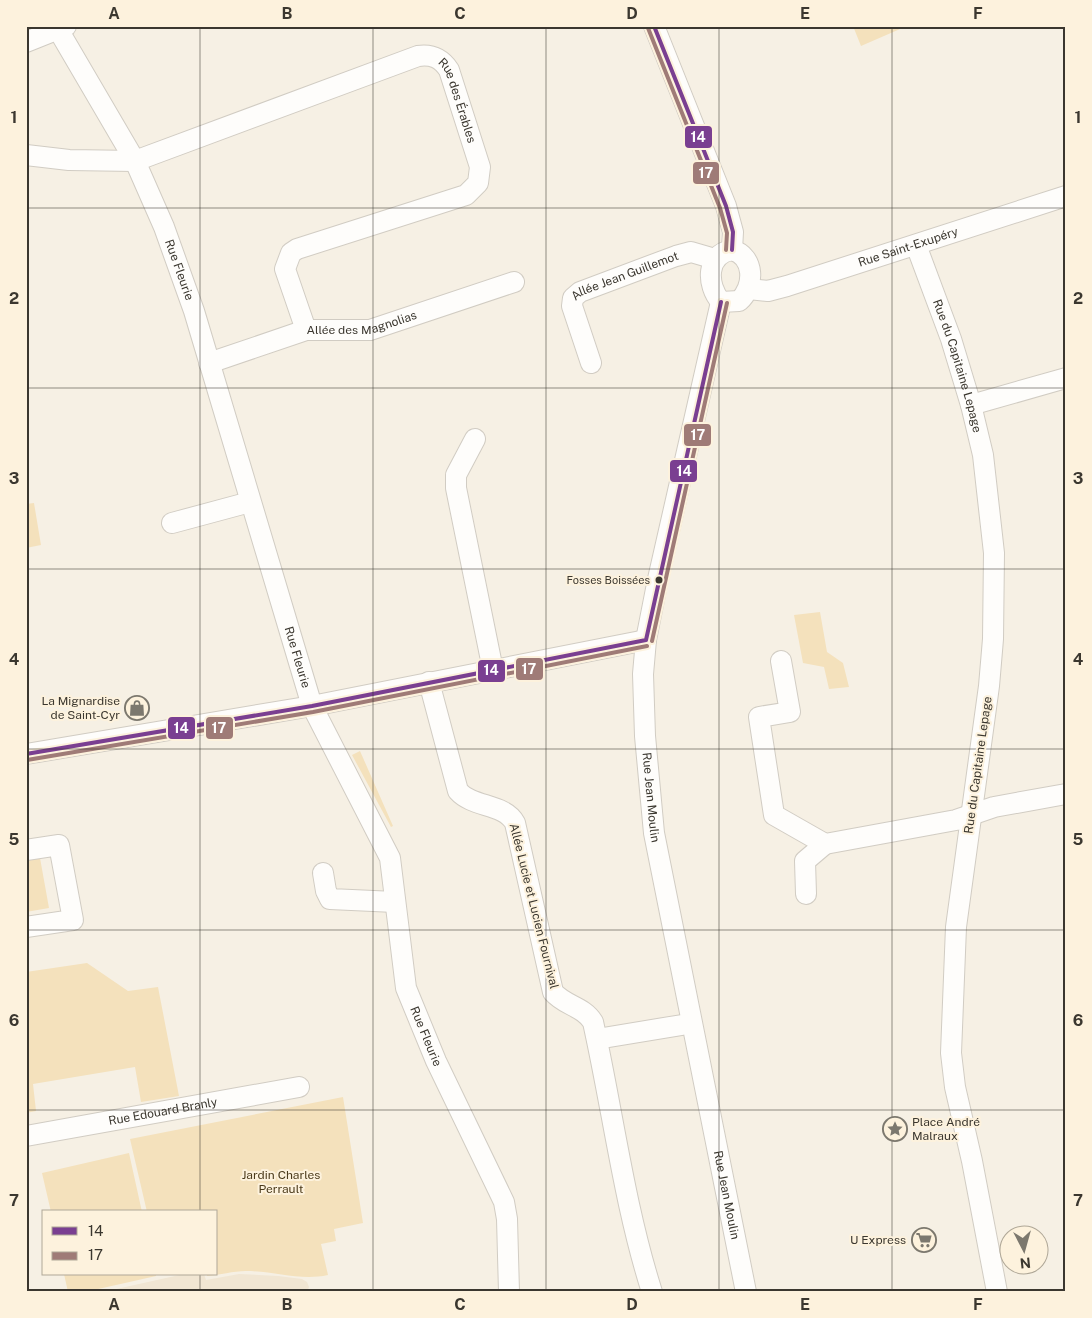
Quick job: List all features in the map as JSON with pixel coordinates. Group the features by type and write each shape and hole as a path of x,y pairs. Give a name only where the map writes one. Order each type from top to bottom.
{"street":[{"path":"654,26 726,206 734,232 732,250"},
{"path":"26,42 60,27"},
{"name":"Rue Fleurie","path":"60,27 135,161 164,227 209,363 312,706 390,858 406,988 436,1061 504,1202 507,1219 509,1292"},
{"name":"Rue des Érables","path":"135,161 418,56 428,55 445,63 449,70 480,167 478,183 466,195 297,249 291,253 286,269 306,330"},
{"path":"26,156 69,160 135,161"},
{"name":"Rue Saint-Exupéry","path":"749,289 768,291 788,286 1066,196"},
{"name":"Rue du Capitaine Lepage","path":"916,245 951,340 971,405 983,455 990,513 994,588 990,686 970,815 956,927 951,1053 955,1087 972,1161 997,1292"},
{"path":"732,250 741,252 747,260 750,272 749,289 739,301 721,302 714,295 712,284 715,259 722,252 732,250"},
{"name":"Allée Jean Guillemot","path":"590,363 572,306 573,298 580,292 691,252 715,259"},
{"name":"Allée des Magnolias","path":"209,363 306,330 370,330 514,282"},
{"name":"Rue Jean Moulin","path":"721,302 646,640 643,674 645,736 654,832 746,1292"},
{"path":"971,405 1066,378"},
{"path":"475,439 456,475 456,488 493,670"},
{"path":"172,523 250,502"},
{"path":"26,754 312,706 646,640"},
{"path":"781,661 790,712 758,717 774,815 825,844"},
{"name":"Allée Lucie et Lucien Fournival","path":"429,682 458,791 468,800 505,812 512,816 515,823 553,992 589,1015 593,1022 622,1175 640,1254 652,1292"},
{"path":"806,894 805,861 825,844 956,820 994,807 1066,794"},
{"path":"26,850 59,845 72,920 26,927"},
{"path":"323,873 326,891 330,899 395,902"},
{"path":"597,1039 682,1025"},
{"name":"Rue Edouard Branly","path":"26,1136 299,1087"}],"shaded area":[{"path":"239,1274 302,1279 307,1282 309,1287 307,1292 103,1292 175,1276 205,1276 206,1280"}],"green space":[{"path":"853,26 907,26 861,46"},
{"path":"34,503 41,545 26,548 26,504"},
{"path":"820,612 827,652 843,663 849,687 829,689 824,667 803,663 794,615"},
{"path":"360,751 393,826 391,827 352,755"},
{"path":"40,858 49,908 26,912 26,860"},
{"path":"87,963 128,991 158,987 179,1096 141,1102 135,1067 33,1084 36,1111 26,1113 26,972"},
{"name":"Jardin Charles Perrault","path":"343,1097 363,1223 334,1229 336,1241 321,1244 328,1275 307,1277 256,1271 218,1274 218,1210 147,1210 130,1139"},
{"path":"129,1153 142,1210 51,1210 42,1173"},
{"path":"64,1276 156,1276 85,1292 68,1292"}],"transit line":[{"name":"14","path":"654,26 726,206 733,232 732,250"},
{"name":"17","path":"648,28 720,208 727,233 726,250"},
{"name":"14","path":"646,640 721,302"},
{"name":"17","path":"652,641 727,303"},
{"name":"14","path":"26,754 312,706 646,640"},
{"name":"17","path":"27,760 313,712 647,646"}],"place":[{"name":"Fosses Boissées","path":"659,580"},
{"name":"La Mignardise de Saint-Cyr","path":"137,708"},
{"name":"Place André Malraux","path":"895,1129"},
{"name":"U Express","path":"924,1240"}]}
